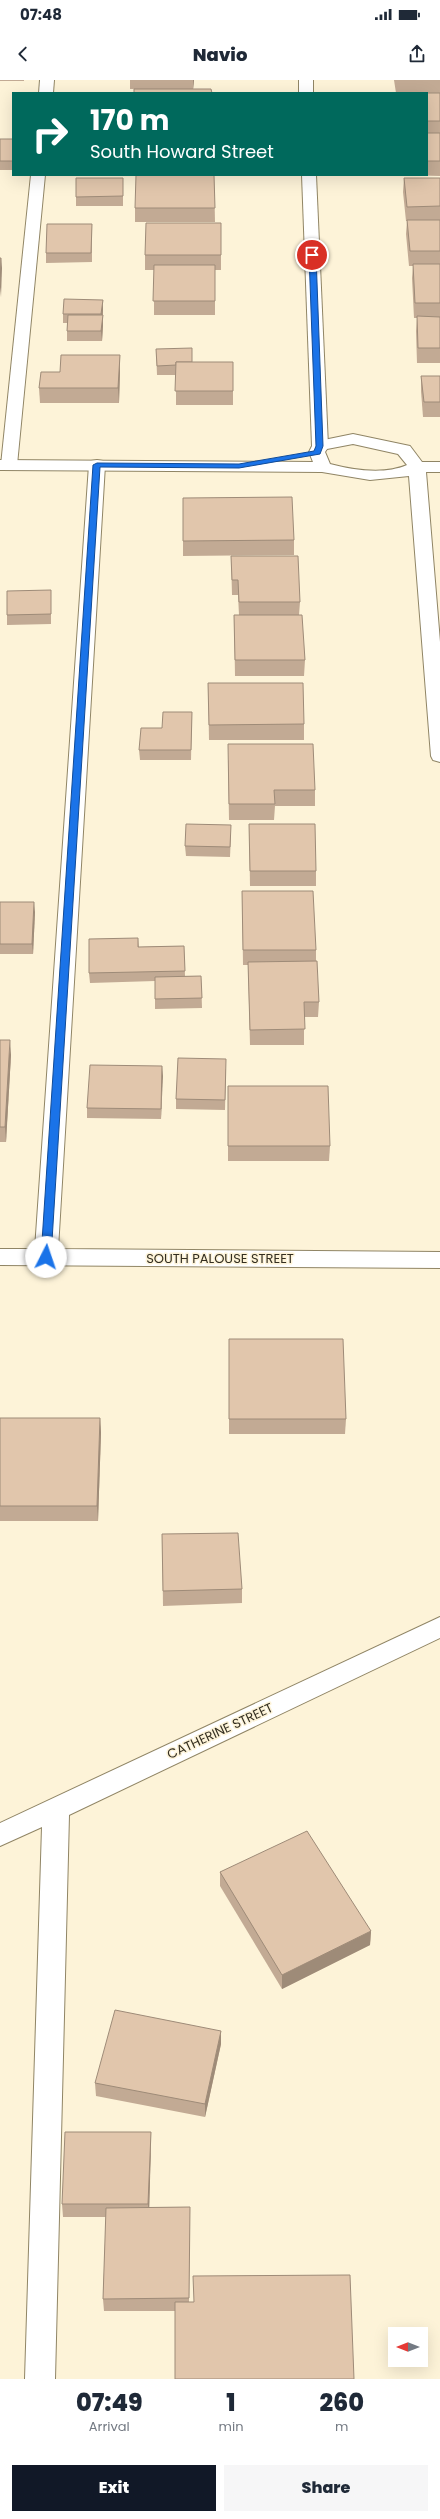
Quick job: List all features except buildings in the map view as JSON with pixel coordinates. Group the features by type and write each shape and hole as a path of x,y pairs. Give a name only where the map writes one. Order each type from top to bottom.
{"street":[{"path":"46,92 47,80"},
{"path":"306,80 306,92"},
{"path":"38,176 5,465 239,466 320,455 332,442 353,439 404,450 418,467 440,756"},
{"path":"310,176 320,455 344,474 367,475 409,472 418,467 440,467"},
{"path":"46,1257 97,465"},
{"name":"SOUTH PALOUSE STREET","path":"0,1257 440,1260"},
{"name":"CATHERINE STREET","path":"0,1835 440,1627"},
{"path":"40,2379 56,1808"}],"route":[{"path":"46,1257 97,465 239,466 317,452 320,446 312,255"}]}
